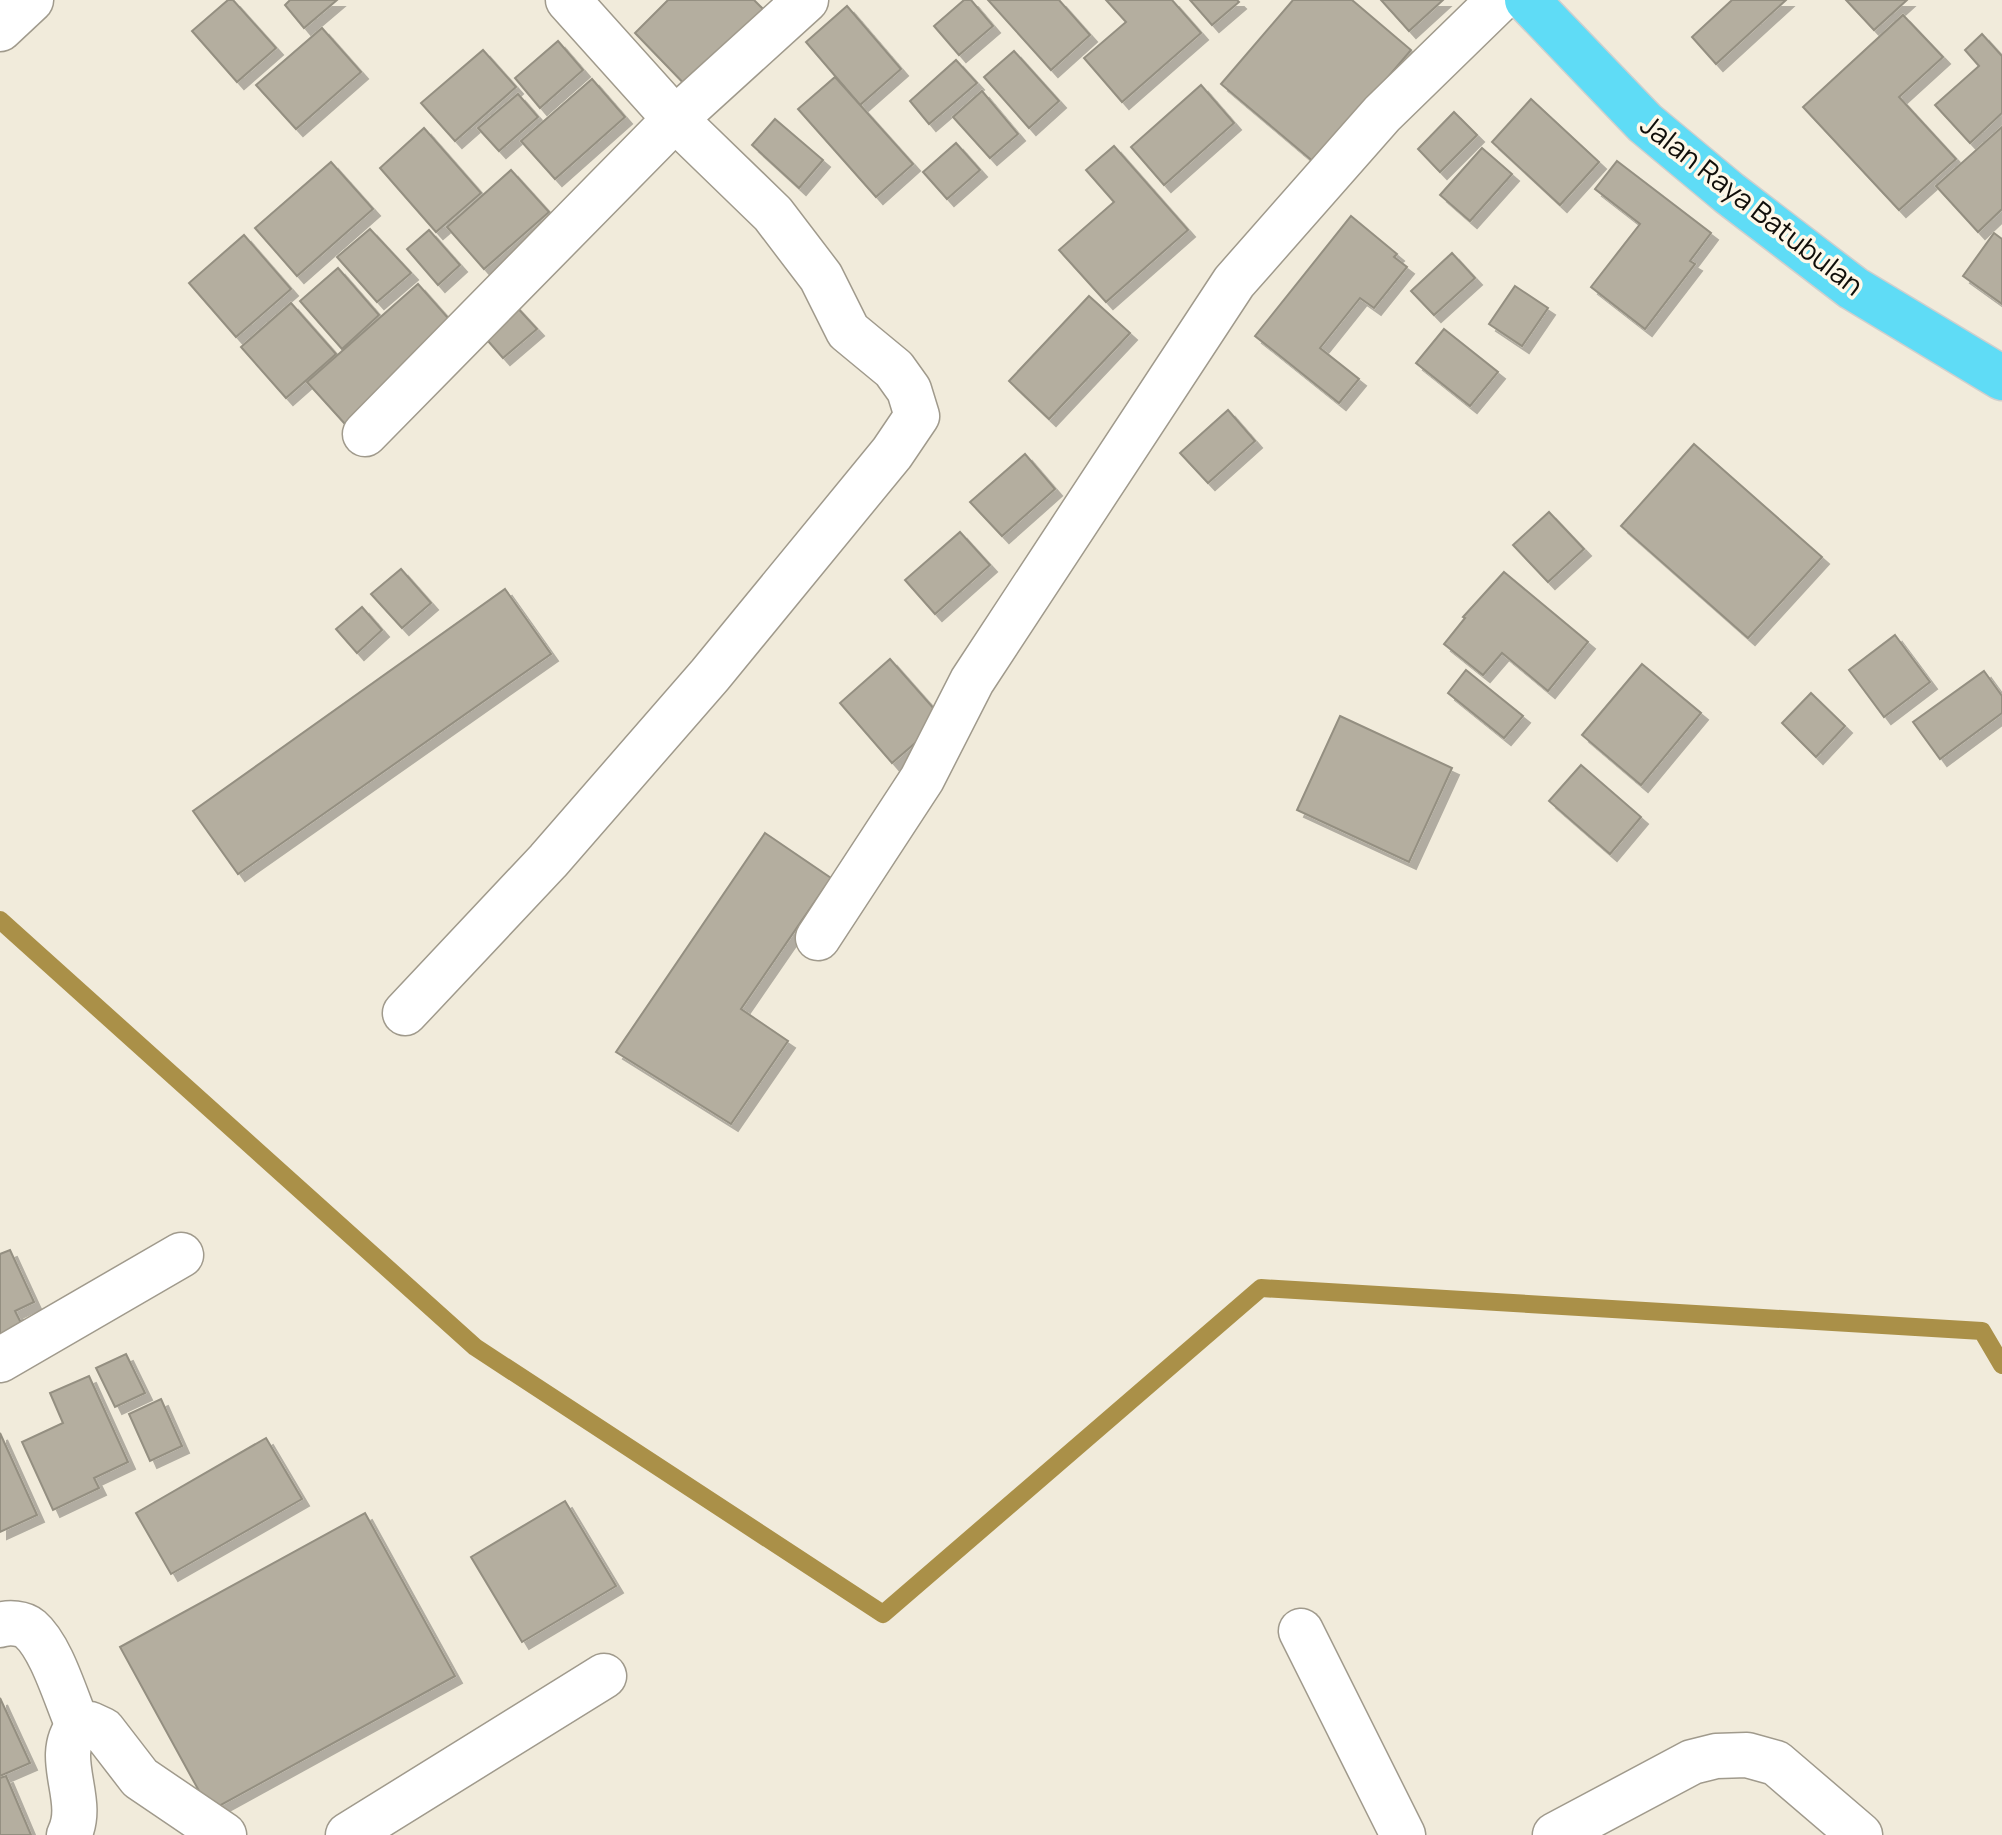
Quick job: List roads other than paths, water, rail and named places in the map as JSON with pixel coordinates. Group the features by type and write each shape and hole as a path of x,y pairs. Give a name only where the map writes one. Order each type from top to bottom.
{"highway":[{"name":"Jalan Raya Batubulan","path":"1527,0 1645,123 1729,193 1853,288 2002,378"}],"street":[{"path":"0,29 31,0"},
{"path":"405,1013 548,861 710,675 892,453 917,416 909,390 894,369 848,331 821,277 773,214 675,119 568,0"},
{"path":"365,434 675,119 806,0"},
{"path":"818,938 922,779 972,681 1234,282 1382,114 1499,0"},
{"path":"0,1360 181,1255"},
{"path":"0,1625 7,1622 28,1627 45,1647 78,1726"},
{"path":"1301,1631 1403,1835"},
{"path":"348,1835 604,1676"},
{"path":"69,1835 75,1810 67,1754 69,1736 78,1726 90,1724 103,1730 140,1778 224,1835"},
{"path":"1555,1835 1692,1762 1716,1756 1747,1755 1776,1763 1860,1835"}],"waterway":[{"path":"0,920 475,1347 883,1614 1261,1288 1982,1331 2002,1365"}]}
